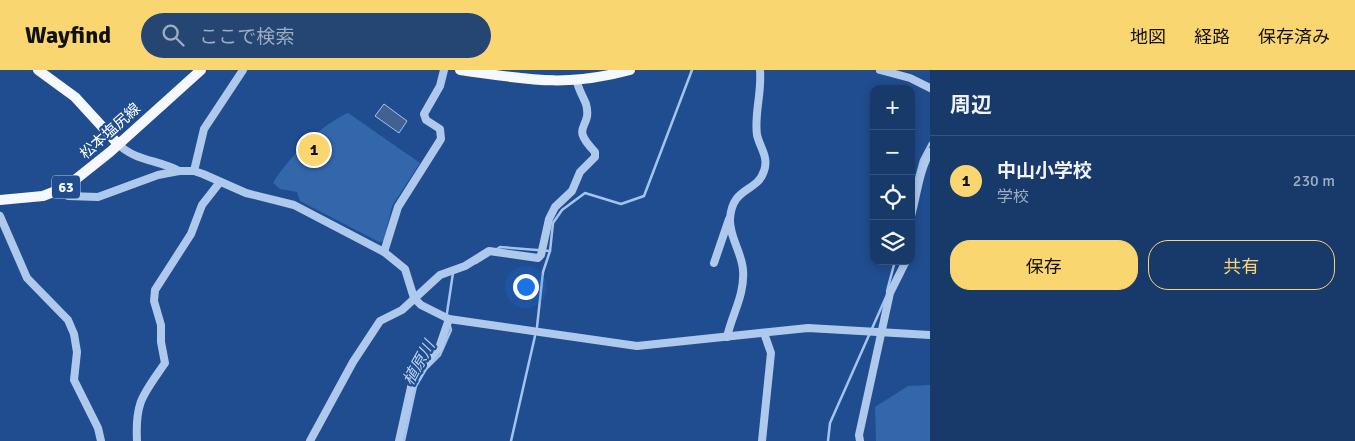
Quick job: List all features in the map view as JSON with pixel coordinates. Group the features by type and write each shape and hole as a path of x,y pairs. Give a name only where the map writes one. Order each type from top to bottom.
{"main road":[{"path":"38,70 75,97 118,144"},
{"name":"松本塩尻線","path":"0,200 44,196 59,191 80,178 202,70"},
{"path":"460,70 530,80 577,81 630,70"}],"street":[{"path":"194,171 204,129 243,70"},
{"path":"384,252 398,207 441,139 440,129 426,120 424,114 440,86 444,70"},
{"path":"714,263 734,200 758,181 764,173 766,164 758,137 756,118 761,97 760,70"},
{"path":"880,70 910,78 930,88"},
{"path":"310,441 380,320 402,310 440,275 465,266 490,251 538,258 541,255 549,219 555,207 572,191 580,172 595,157 595,152 583,140 581,135 586,119 586,105 577,81"},
{"path":"118,144 132,155 170,166 179,171"},
{"path":"915,203 920,186 922,164 930,152"},
{"path":"59,191 68,196 98,197 132,183 179,171 194,171 246,193 294,205 384,252 405,270 414,298 421,305 449,319 637,346 808,328 930,335"},
{"path":"137,441 136,418 140,400 165,364 161,342 161,325 154,302 155,290 191,234 202,205 220,182"},
{"path":"0,216 27,278 68,320 74,334 77,352 74,380 98,428 102,441"},
{"path":"727,337 743,287 742,256 730,226 730,217"},
{"path":"860,441 858,435 890,293 904,265"},
{"path":"399,441 411,387 420,371 439,348 449,319"},
{"path":"762,441 771,353 764,333"}],"shaded area":[{"path":"384,104 407,121 399,133 375,116"},
{"path":"348,113 420,163 392,206 384,241 379,242 300,201 297,192 280,189 273,183 287,163 306,143 327,125"},
{"path":"930,385 930,441 876,441 875,407 908,386"}],"waterway":[{"path":"537,327 543,272 550,251 553,223 562,210 585,193 621,204 644,196 692,70"},
{"path":"915,182 921,160 930,143"},
{"name":"植原川","path":"497,249 500,247 550,251"},
{"name":"植原川","path":"476,263 489,255"},
{"path":"887,291 894,265"},
{"name":"植原川","path":"447,313 453,273"},
{"path":"828,441 830,423 886,297"},
{"name":"植原川","path":"404,441 416,386 426,369 440,355 451,330 450,326"},
{"path":"511,441 535,336"}],"place":[{"name":"中山小学校","path":"314,150"}]}
